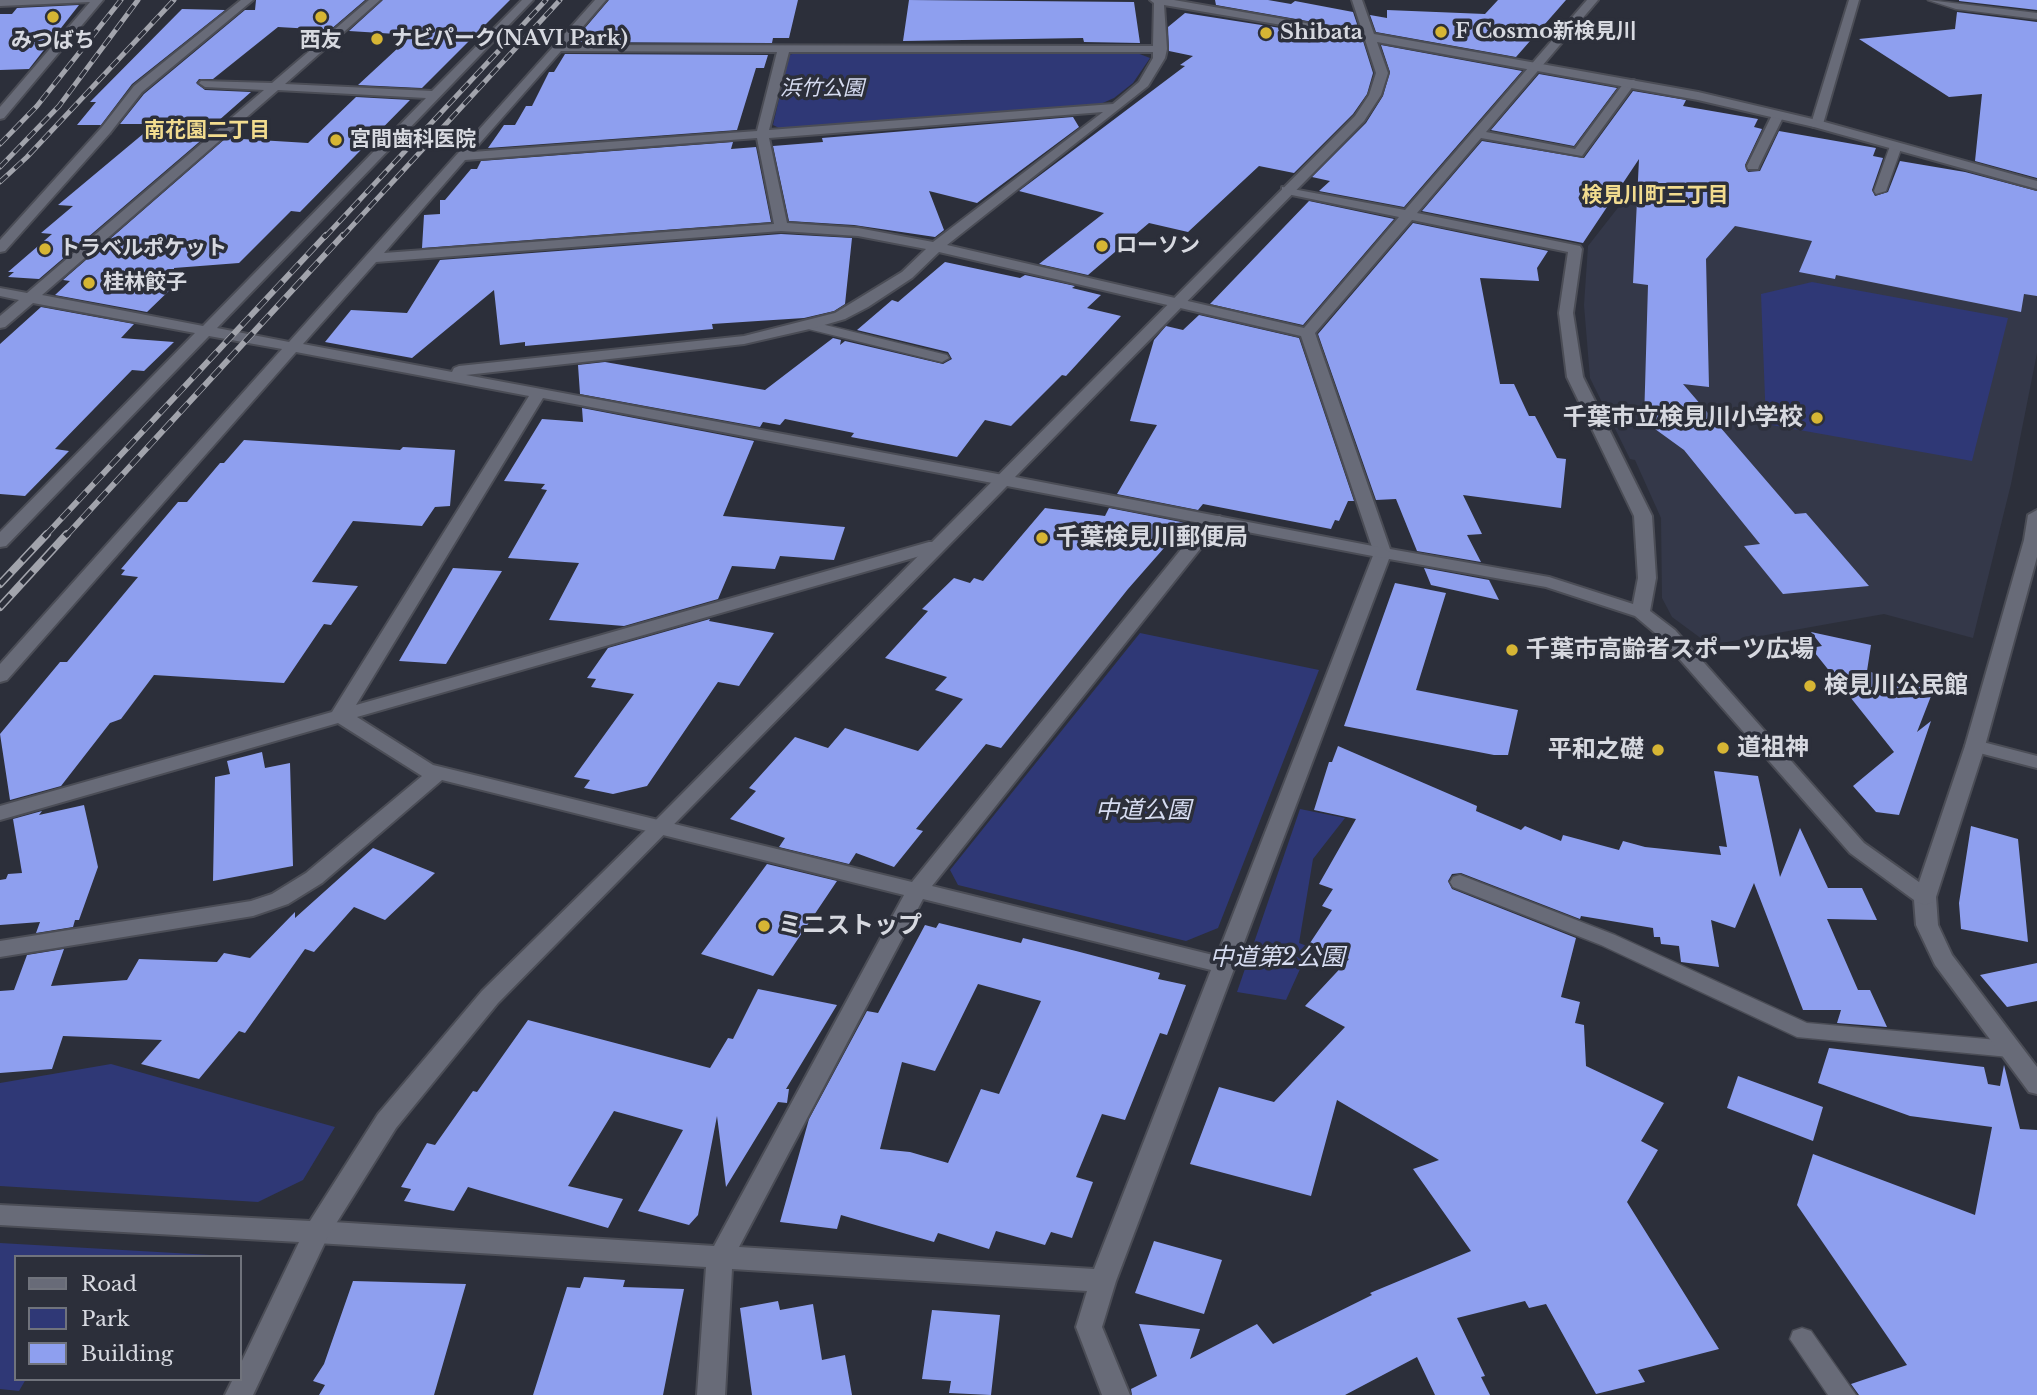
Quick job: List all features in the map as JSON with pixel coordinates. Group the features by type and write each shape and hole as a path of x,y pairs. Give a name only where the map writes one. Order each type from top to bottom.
{"street":[{"path":"0,3 87,0"},
{"path":"0,115 98,0"},
{"path":"0,248 106,130 138,89 248,0"},
{"path":"0,324 374,0"},
{"path":"0,542 528,0"},
{"path":"0,676 601,0"},
{"path":"440,372 744,340 840,316 884,292 936,247 1132,96 1144,84 1160,58 1157,0 1630,82 1817,124 2037,185"},
{"path":"239,1395 317,1232 387,1121 489,997 661,827 1174,303 1360,118 1375,95 1382,73 1357,0"},
{"path":"1307,333 1593,0"},
{"path":"1817,124 1854,0"},
{"path":"558,48 1161,49"},
{"path":"781,227 762,135 784,48"},
{"path":"1479,134 1578,153 1630,82"},
{"path":"205,83 435,95"},
{"path":"460,157 1114,108"},
{"path":"1753,166 1778,115"},
{"path":"1287,190 1575,249 1566,313 1575,377 1643,516 1647,578 1641,612"},
{"path":"369,258 781,227 858,232 936,247 1307,333"},
{"path":"0,292 440,372 1383,553 1549,582 1641,612 1668,634 1857,848 1925,897"},
{"path":"1116,1395 1089,1327 1103,1282 1383,553 1307,333"},
{"path":"340,715 539,392"},
{"path":"2037,515 2035,541 1975,746 1925,897 1927,925 1943,959 2037,1085"},
{"path":"711,1395 720,1259 918,890 1214,520"},
{"path":"0,813 935,546"},
{"path":"340,715 426,770 1226,967"},
{"path":"1975,746 2037,762"},
{"path":"0,948 253,908 280,899 314,878 438,773"},
{"path":"0,1215 317,1232 1103,1282"}],"lane":[{"path":"1933,0 1956,6 2037,16"},
{"path":"1880,191 1896,146"},
{"path":"810,325 942,358"},
{"path":"1460,882 1608,940 1804,1031 2009,1049"},
{"path":"1802,1339 1843,1395"}],"shaded area":[{"name":"千葉市立検見川小学校","path":"1649,168 2037,235 2037,353 2011,484 1973,638 1884,614 1710,645 1672,617 1662,598 1661,518 1635,460 1630,459 1590,378 1584,305 1588,246"}],"green space":[{"name":"浜竹公園","path":"799,52 1137,53 1150,58 1133,83 1114,98 1096,106 781,129 773,125 789,55"},
{"path":"1812,282 2008,318 1972,461 1766,424 1761,294"},
{"name":"中道公園","path":"1140,633 1319,670 1218,928 1186,941 958,885 950,870"},
{"name":"中道第2公園","path":"1300,809 1345,818 1313,859 1299,943 1310,947 1286,1000 1237,992"},
{"path":"111,1064 335,1127 303,1180 258,1202 0,1186 0,1083"},
{"path":"0,1243 210,1255 14,1255 14,1381 25,1381 19,1391 0,1389"}],"building":[{"path":"256,0 365,0 330,30 278,27 213,79 199,79 196,83 205,90 251,92 200,137 205,137 39,279 8,277 14,272 8,272 52,234 41,233 73,206 58,205 155,124 120,124 144,94 245,10 255,10"},
{"path":"383,0 510,0 422,88 358,85 412,35 349,31"},
{"path":"609,0 798,0 789,38 773,38 772,43 573,42"},
{"path":"909,0 1134,2 1140,43 1084,42 1083,38 903,41"},
{"path":"1215,0 1268,0 1291,4 1295,1 1353,12 1359,30 1216,5"},
{"path":"1498,0 1566,0 1516,57 1376,32 1370,15 1387,18 1387,10 1485,14"},
{"path":"2037,0 2037,10 1959,1"},
{"path":"79,5 29,69 0,70 0,14 12,14 17,8"},
{"path":"182,9 225,10 132,84 101,125 77,125 96,102 90,102"},
{"path":"1957,12 2037,22 2037,178 1975,161 1982,94 1949,97 1859,39 1955,29"},
{"path":"1185,13 1363,41 1373,73 1367,94 1353,114 1294,173 1259,166 1188,232 1149,223 1088,275 1039,264 1104,213 1019,191 1185,66 1180,65 1193,56 1169,51 1168,27"},
{"path":"1381,45 1522,71 1404,207 1319,191 1330,181 1312,177 1366,123 1383,96 1390,72"},
{"path":"565,54 768,55 764,68 756,68 737,130 488,148 504,125 515,125 526,106 532,106 549,72 554,72"},
{"path":"1539,74 1617,88 1574,146 1491,130"},
{"path":"1633,91 1686,100 1683,106 1758,119 1754,127 1762,129 1745,165 1748,172 1760,171 1779,131 1876,148 1873,156 1883,158 1872,190 1875,196 1888,192 1900,161 1965,172 2037,191 2037,296 2024,294 2021,312 1836,275 1835,279 1799,272 1812,241 1735,226 1706,259 1709,387 1683,384 1795,514 1806,513 1869,586 1783,594 1744,546 1760,544 1684,450 1644,421 1648,285 1633,283 1639,159 1583,243 1422,211 1482,141 1584,158"},
{"path":"356,97 410,100 300,212 291,211 239,263 174,268 175,285 147,312 55,295 70,281 63,280 226,138 308,143"},
{"path":"1073,117 1079,127 977,203 929,191 944,230 935,237 854,225 789,221 773,146 823,142 822,138"},
{"path":"733,142 731,149 756,147 771,222 422,248 424,215 440,214 440,200 445,200 471,169 477,169 481,161"},
{"path":"1309,201 1394,219 1303,325 1210,304"},
{"path":"1413,223 1548,251 1537,268 1539,281 1480,278 1500,384 1514,384 1529,416 1535,416 1557,458 1566,459 1561,508 1463,495 1482,534 1467,535 1481,562 1417,551 1396,499 1376,500 1318,334"},
{"path":"781,234 852,238 845,304 834,311 804,318 712,324 713,329 525,346 525,342 500,345 494,290 412,358 325,342 351,310 407,313 440,260"},
{"path":"945,262 1020,278 1025,275 1075,286 1072,288 1101,295 1087,308 1121,316 1066,376 1062,375 1011,426 985,420 957,457 851,437 854,433 785,419 780,425 763,422 760,427 580,394 578,365 605,362 765,390 833,338 841,340 840,345 845,341 943,364 952,359 948,352 857,330 892,300 898,302"},
{"path":"41,307 134,324 121,338 174,342 144,371 132,370 55,449 69,451 25,496 0,494 0,344"},
{"path":"1199,315 1299,338 1354,501 1348,501 1339,521 1335,520 1331,529 1203,504 1198,510 1117,494 1157,425 1130,421 1154,340 1166,326 1183,330"},
{"path":"582,408 754,441 723,516 845,527 834,560 780,556 775,569 732,566 718,599 624,626 549,620 579,563 508,558 547,490 541,489 545,484 504,481 542,419 583,422"},
{"path":"244,440 400,450 403,447 455,450 450,506 435,507 422,526 353,521 312,582 358,586 331,625 324,624 284,683 154,675 121,719 110,723 61,786 10,800 0,734 60,662 67,662 138,577 121,575 125,570 121,569 178,502 187,502 220,463 224,463"},
{"path":"1045,508 1105,516 1109,508 1186,523 1128,589 1001,748 986,744 916,829 923,831 894,867 856,853 849,864 779,847 785,838 730,819 756,791 749,788 795,737 828,748 845,728 918,751 963,699 935,690 947,677 885,658 928,611 922,609 954,578 970,583 974,578 983,581"},
{"path":"453,568 502,571 446,664 399,661"},
{"path":"1424,568 1489,580 1499,600 1431,585"},
{"path":"1395,583 1446,593 1416,690 1518,710 1508,755 1494,755 1344,726"},
{"path":"710,619 709,621 774,633 739,686 718,682 647,786 613,794 584,788 590,780 574,777 634,694 591,687 596,679 587,678 608,648"},
{"path":"1811,632 1871,645 1867,671 1933,691 1917,732 1931,721 1899,815 1876,812 1853,786 1894,752 1811,648 1822,646"},
{"path":"1338,746 1477,806 1476,811 1521,830 1525,826 1561,841 1563,835 1619,850 1623,841 1645,847 1721,855 1719,846 1727,847 1714,771 1758,776 1780,877 1800,828 1828,888 1862,888 1877,920 1827,919 1858,990 1870,990 1887,1027 1837,1023 1841,1010 1803,1010 1754,883 1735,928 1711,920 1719,967 1681,962 1679,946 1661,944 1660,937 1654,937 1653,928 1581,916 1580,919 1461,873 1452,874 1448,881 1452,889 1576,938 1561,997 1580,1002 1575,1023 1584,1025 1586,1066 1664,1103 1641,1141 1658,1150 1627,1202 1719,1349 1638,1370 1645,1382 1596,1394 1546,1304 1529,1308 1525,1301 1457,1318 1485,1376 1481,1377 1490,1395 1435,1395 1417,1357 1345,1395 1132,1395 1131,1389 1157,1376 1139,1324 1200,1329 1190,1359 1257,1324 1273,1344 1372,1295 1370,1293 1471,1251 1413,1169 1439,1160 1337,1100 1311,1196 1190,1164 1219,1087 1274,1102 1345,1027 1305,1006 1349,959 1310,943 1332,910 1322,906 1333,889 1319,884 1356,819 1314,810 1329,762 1332,762"},
{"path":"262,752 265,768 290,763 293,866 213,881 215,777 230,774 227,761"},
{"path":"84,805 98,867 79,920 75,920 73,927 36,933 40,922 0,925 0,880 6,879 8,874 22,873 13,819 42,811 39,815"},
{"path":"1971,826 2018,839 2028,942 1961,929 1959,903"},
{"path":"373,848 435,873 385,920 354,907 314,952 305,949 245,1033 239,1031 199,1079 141,1064 162,1040 63,1036 52,1069 0,1073 0,991 14,990 27,955 64,949 51,986 127,980 139,959 217,962 224,953 250,958 295,912 295,918"},
{"name":"ミニストップ","path":"767,864 837,881 773,976 701,954"},
{"path":"939,923 1021,943 1023,938 1160,973 1158,979 1186,985 1167,1035 1160,1033 1125,1120 1102,1114 1076,1177 1093,1182 1072,1238 1051,1232 1045,1245 996,1231 989,1249 938,1233 934,1242 841,1215 837,1229 780,1222 809,1119 867,1011 878,1013 925,925 936,928","holes":["978,984 1041,1001 999,1094 981,1089 948,1163 910,1152 880,1149 902,1062 935,1071"]},
{"path":"2037,963 2037,1001 2007,1007 1980,975"},
{"path":"758,989 837,1005 786,1089 789,1089 787,1103 778,1102 726,1187 717,1116 698,1215 689,1225 638,1211 683,1130 614,1111 568,1186 623,1199 608,1228 468,1187 454,1211 404,1201 411,1189 401,1187 427,1143 435,1145 528,1020 710,1068 728,1038 733,1039"},
{"path":"1829,1048 1984,1067 1988,1084 2000,1086 2004,1065 2020,1129 2037,1130 2037,1395 1859,1395 1851,1384 1907,1365 1797,1205 1813,1154 1975,1215 1992,1127 1910,1116 1818,1083"},
{"path":"1738,1076 1823,1107 1813,1141 1727,1108"},
{"path":"1154,1241 1222,1260 1204,1314 1135,1293"},
{"path":"584,1277 625,1280 623,1287 684,1289 663,1395 533,1395 567,1287 580,1288"},
{"path":"353,1281 466,1284 434,1395 319,1395 325,1385 313,1381 324,1364"},
{"path":"778,1301 780,1310 813,1304 822,1360 845,1355 852,1395 752,1395 740,1308"},
{"path":"932,1310 1000,1315 991,1395 949,1393 951,1381 922,1379"}],"railway":[{"path":"0,144 37,106 121,0"},
{"path":"0,167 59,106 138,0"},
{"path":"0,182 27,157 174,0"},
{"path":"325,237 546,0"},
{"path":"342,237 560,0"},
{"path":"45,536 326,235"},
{"path":"66,536 343,235"},
{"path":"0,584 47,534"},
{"path":"0,607 67,534"}],"place":[{"name":"みつばち","path":"53,17"},
{"name":"西友","path":"321,17"},
{"name":"F Cosmo新検見川","path":"1441,32"},
{"name":"Shibata","path":"1266,33"},
{"name":"ナビパーク(NAVI Park)","path":"377,39"},
{"name":"宮間歯科医院","path":"336,140"},
{"name":"ローソン","path":"1102,246"},
{"name":"トラベルポケット","path":"45,249"},
{"name":"桂林餃子","path":"89,283"},
{"name":"千葉市立検見川小学校","path":"1817,418"},
{"name":"千葉検見川郵便局","path":"1042,538"},
{"name":"千葉市高齢者スポーツ広場","path":"1512,650"},
{"name":"検見川公民館","path":"1810,686"},
{"name":"道祖神","path":"1723,748"},
{"name":"平和之礎","path":"1658,750"},
{"name":"ミニストップ","path":"764,926"}],"district":[{"name":"南花園二丁目","path":"207,131"},
{"name":"検見川町三丁目","path":"1655,196"}]}
